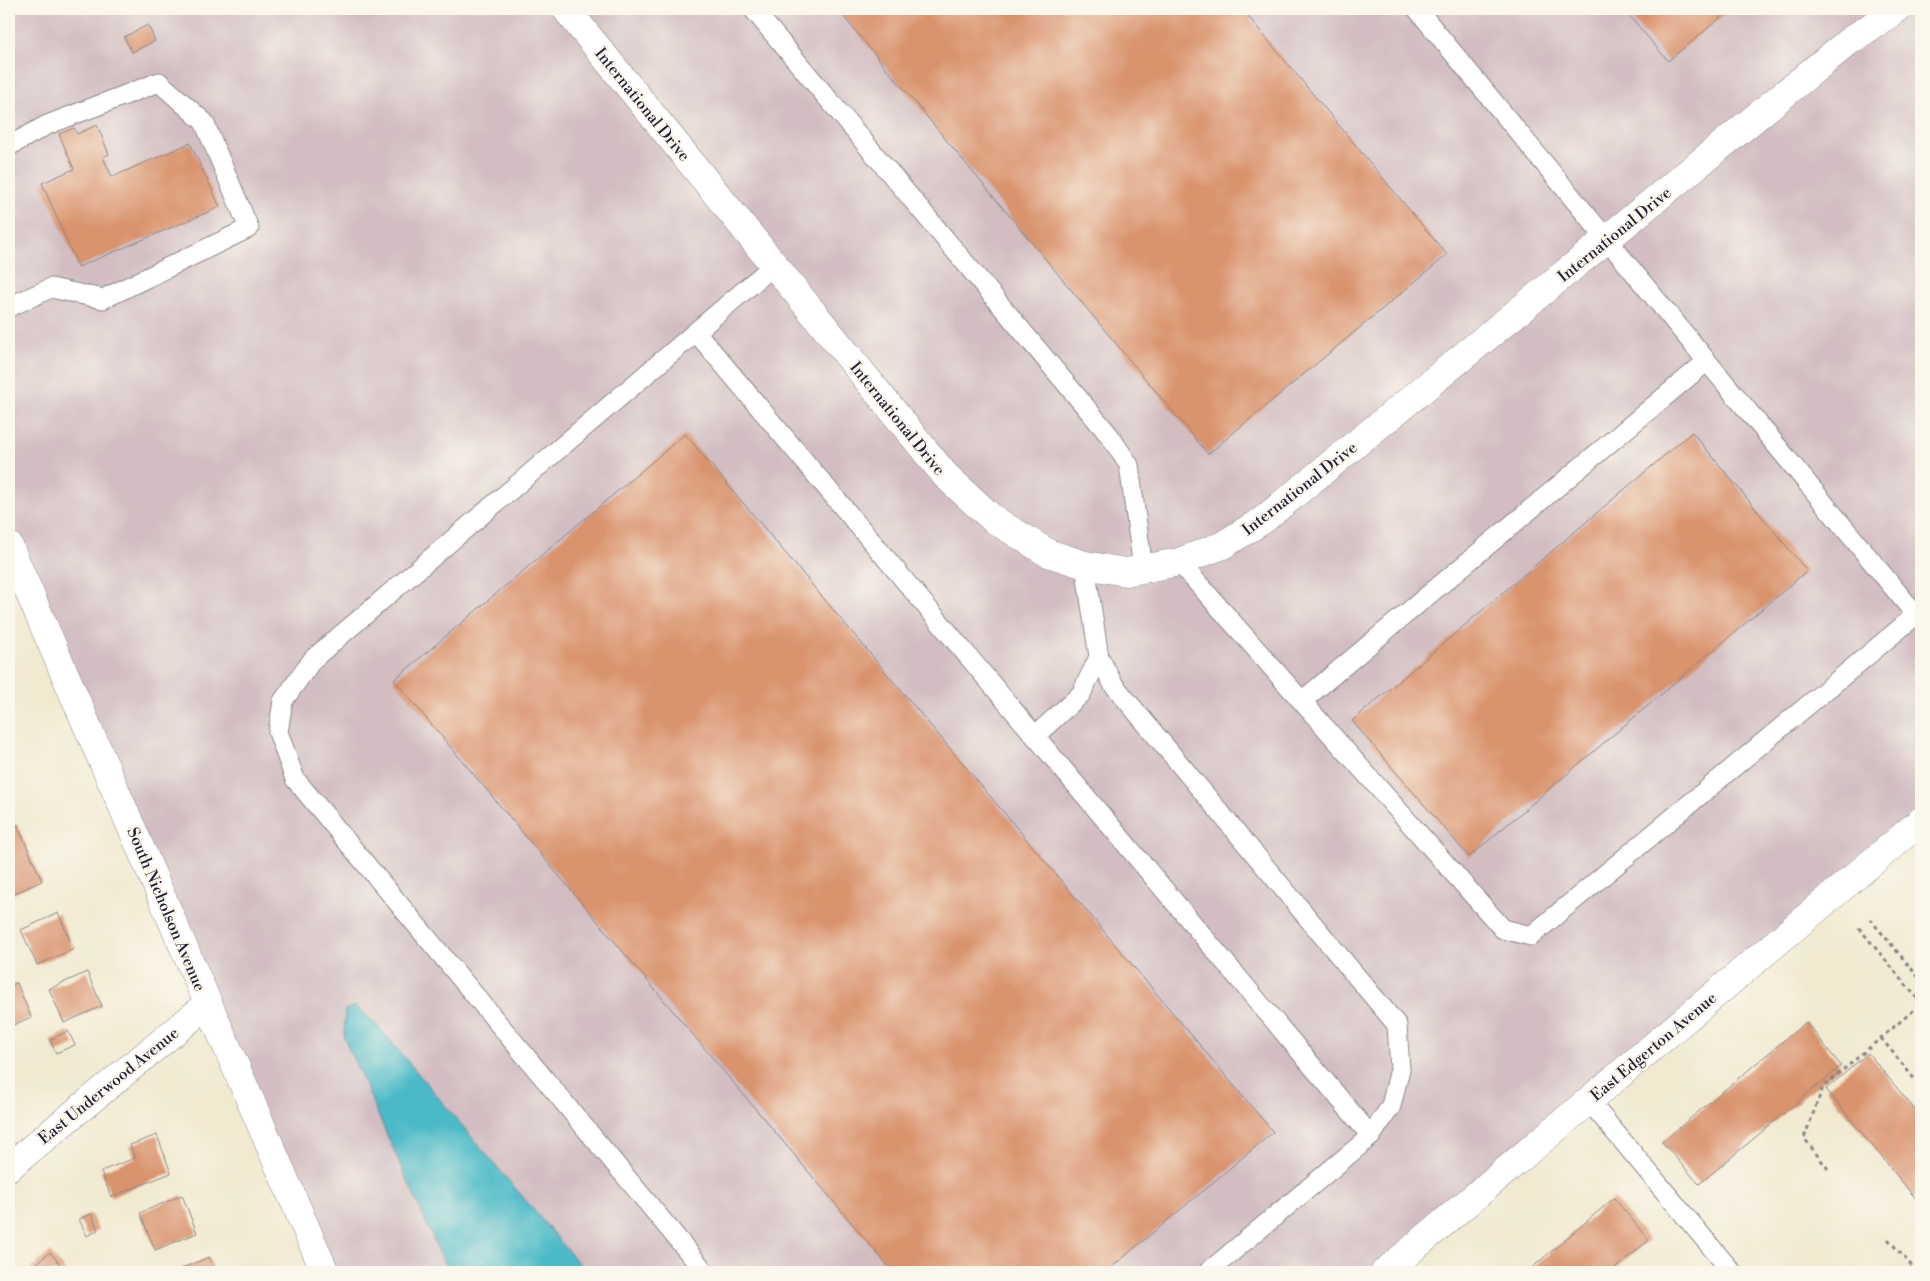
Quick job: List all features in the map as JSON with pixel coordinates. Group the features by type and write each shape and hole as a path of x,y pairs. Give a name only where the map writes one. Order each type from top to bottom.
{"street":[{"name":"International Drive","path":"566,9 944,475 993,519 1048,553 1085,565 1126,572 1179,562 1223,545 1263,520 1848,42 1897,9"},
{"name":"South Nicholson Avenue","path":"9,546 325,1272"},
{"name":"East Edgerton Avenue","path":"1385,1272 1921,820"},
{"name":"East Underwood Avenue","path":"9,1167 208,1004"}],"lane":[{"path":"753,9 1109,435 1129,465 1142,569"},
{"path":"1179,562 1503,929 1531,936 1916,614 1416,9"},
{"path":"9,146 47,125 159,82 204,122 249,228 103,299 51,288 9,307"},
{"path":"705,1272 295,779 278,732 283,701 313,659 774,265"},
{"path":"696,332 1371,1136"},
{"path":"1302,702 1706,362"},
{"path":"1085,565 1099,657 1113,684 1397,1025 1400,1069 1396,1088 1391,1106 1371,1136 1208,1272"},
{"path":"1035,736 1081,694 1099,657"},
{"path":"1589,1101 1732,1272"}],"path":[{"path":"1870,919 1921,980"},
{"path":"1828,1169 1804,1138 1823,1088 1921,1004 1859,928"},
{"path":"1881,1038 1921,1087"},
{"path":"1888,1238 1916,1271 1921,1267"}],"shaded area":[{"path":"9,9 1921,9 1921,820 1385,1272 325,1272 9,546"}],"water":[{"path":"355,1006 376,1024 586,1272 448,1272 344,1038 345,1010"}],"building":[{"path":"837,9 1242,9 1447,255 1208,454"},
{"path":"1624,9 1731,9 1668,61"},
{"path":"148,25 155,41 132,52 124,37"},
{"path":"97,125 109,154 103,157 112,177 190,143 220,207 78,267 42,183 74,169 59,134 74,128 77,134"},
{"path":"1692,432 1807,571 1469,857 1352,721"},
{"path":"685,434 1273,1132 1106,1272 893,1272 394,680"},
{"path":"17,824 42,881 9,896 9,828"},
{"path":"58,913 74,949 37,965 21,930"},
{"path":"87,972 102,1006 64,1023 49,989"},
{"path":"17,983 31,1017 9,1027 9,986"},
{"path":"1806,1022 1841,1066 1699,1184 1662,1142"},
{"path":"68,1031 75,1045 56,1053 50,1040"},
{"path":"1868,1053 1921,1117 1921,1205 1826,1089"},
{"path":"157,1135 171,1173 111,1197 101,1171 135,1158 130,1145"},
{"path":"182,1195 197,1233 155,1250 140,1213"},
{"path":"1614,1198 1649,1240 1611,1272 1527,1272"},
{"path":"91,1214 98,1230 87,1236 79,1219"},
{"path":"50,1252 66,1272 21,1272 26,1268 28,1271"},
{"path":"209,1257 215,1272 173,1272"}]}
